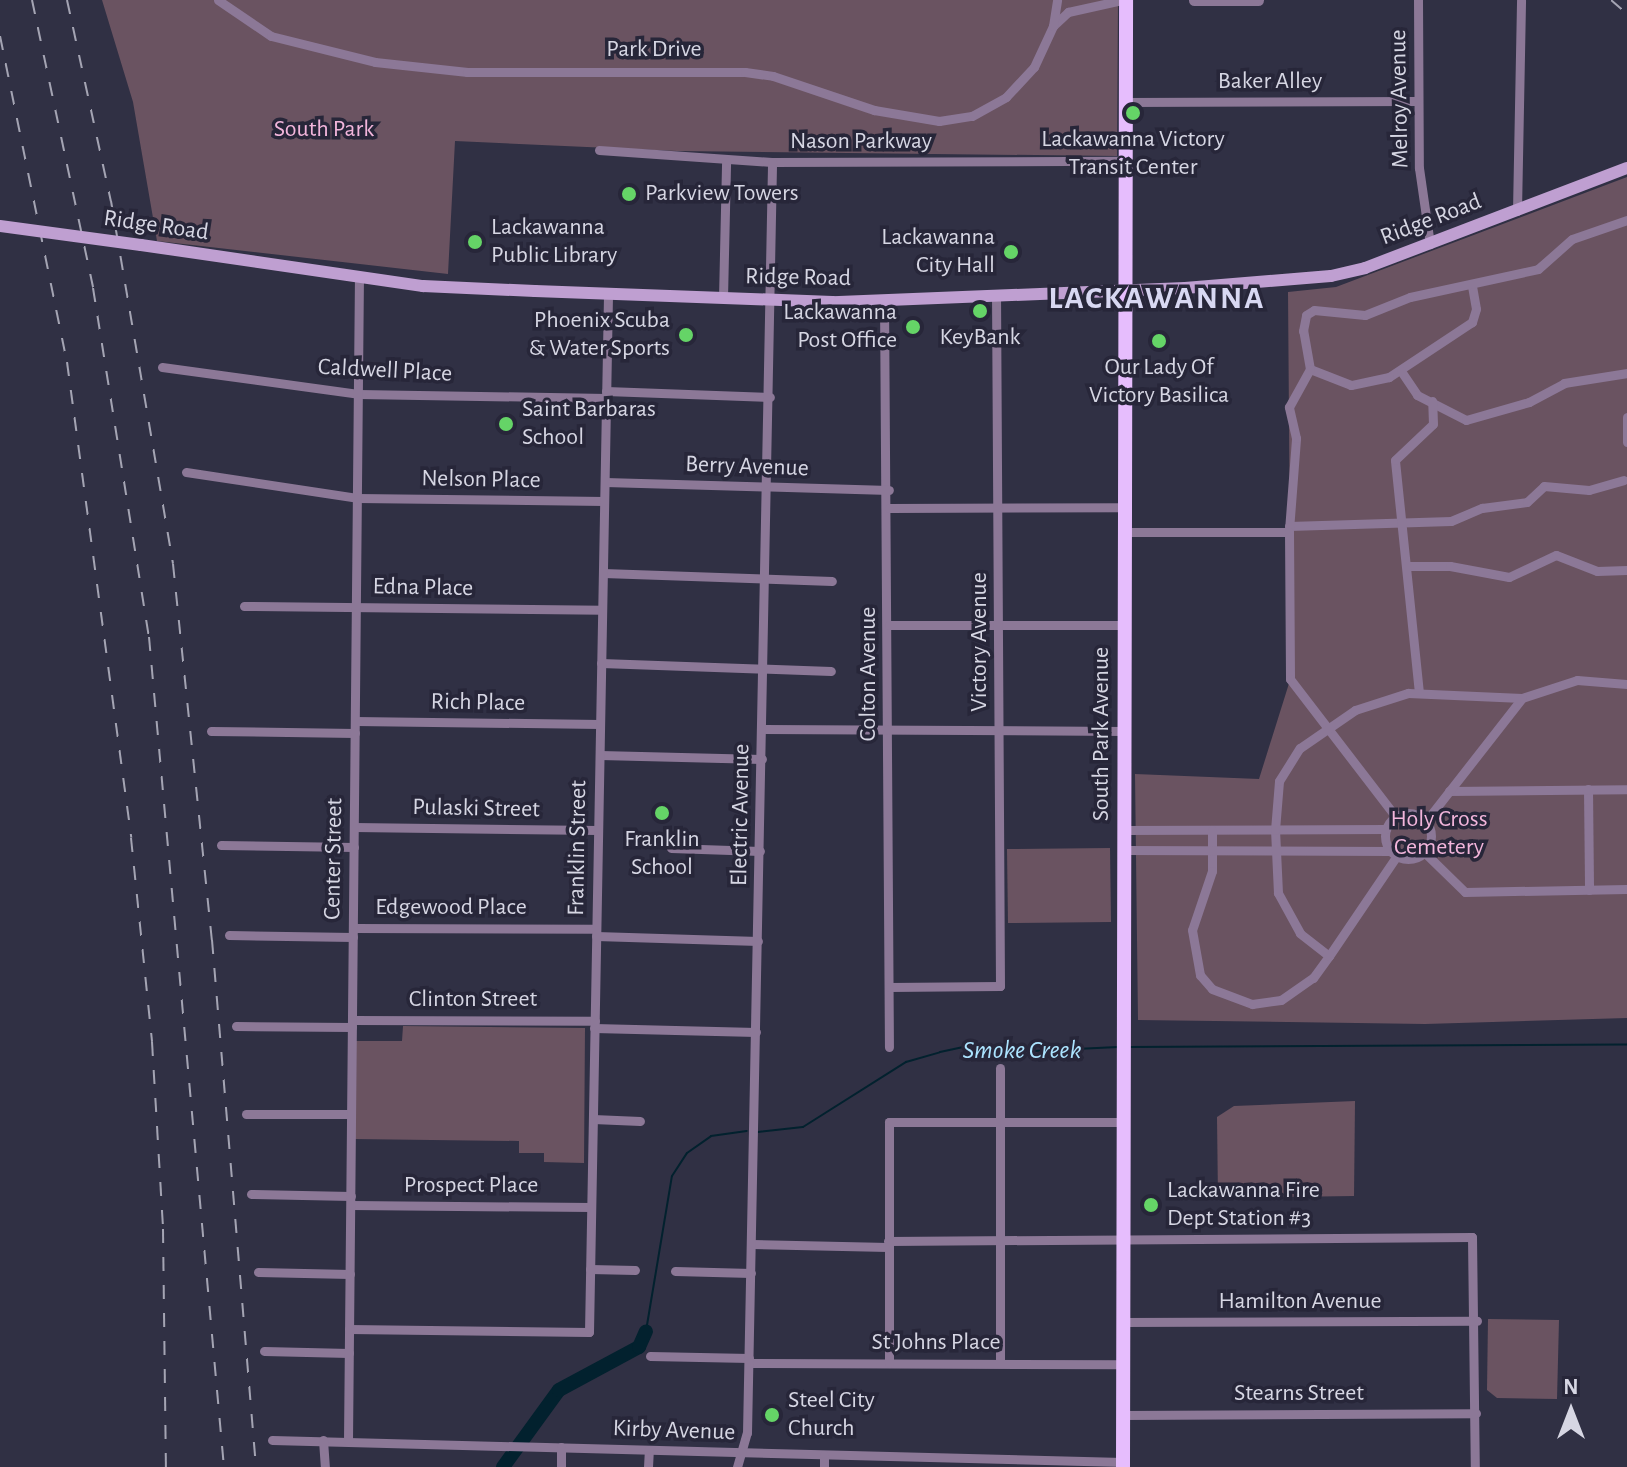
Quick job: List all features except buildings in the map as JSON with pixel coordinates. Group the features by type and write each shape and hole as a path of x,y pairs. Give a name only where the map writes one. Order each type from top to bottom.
{"main road":[{"name":"South Park Avenue","path":"1123,1464 1124,0"},
{"name":"Ridge Road","path":"0,226 423,286 772,300 996,297 1331,276 1430,244 1627,168"}],"street":[{"name":"Park Drive","path":"218,0 271,36 375,62 481,72 745,72 773,76 874,110 939,121 972,116 1006,97 1034,67 1053,26 1057,0"},
{"path":"1053,26 1082,6 1124,0"},
{"path":"1194,0 1258,0"},
{"name":"Melroy Avenue","path":"1418,0 1416,101 1419,168 1430,244"},
{"path":"1517,211 1521,0"},
{"name":"Baker Alley","path":"1124,102 1416,101"},
{"name":"Nason Parkway","path":"599,150 772,162 1123,161"},
{"path":"723,298 726,161"},
{"name":"Electric Avenue","path":"737,1467 747,1433 749,1360 772,300 772,162"},
{"path":"1396,817 1290,679 1288,530 1296,438 1289,407 1310,369 1303,331 1306,315 1314,310 1365,315 1410,297 1472,286 1538,269 1572,239 1627,221"},
{"name":"Center Street","path":"348,1441 359,278"},
{"path":"1310,369 1351,385 1401,371 1472,322 1476,309 1472,286"},
{"name":"Franklin Street","path":"349,1329 589,1332 608,293"},
{"name":"Victory Avenue","path":"889,987 1000,986 1000,508 996,297"},
{"name":"Colton Avenue","path":"884,300 889,490 889,1047"},
{"name":"Caldwell Place","path":"162,367 358,394 770,397"},
{"path":"1401,371 1417,395 1466,420 1529,402 1564,383 1627,373"},
{"path":"1419,693 1395,460 1433,424 1432,401"},
{"path":"1627,417 1627,442"},
{"name":"Nelson Place","path":"186,472 357,498 604,501"},
{"path":"1123,532 1288,530 1451,521 1482,508 1511,507 1527,502 1544,486 1589,490 1626,480"},
{"name":"Berry Avenue","path":"605,482 889,490"},
{"path":"889,508 1123,507"},
{"path":"1407,566 1450,566 1509,577 1556,555 1597,571 1627,570"},
{"path":"603,573 832,581"},
{"name":"Edna Place","path":"244,606 602,610"},
{"path":"889,625 1124,625"},
{"path":"601,663 831,671"},
{"path":"1329,956 1300,933 1278,893 1275,830 1279,781 1300,748 1325,726 1355,710 1419,693 1522,698 1577,680 1627,684"},
{"path":"1426,821 1522,698"},
{"name":"Rich Place","path":"355,721 600,724"},
{"path":"763,729 1124,731"},
{"path":"211,731 355,733"},
{"path":"600,755 762,759"},
{"path":"1588,789 1589,890"},
{"path":"1449,791 1627,789"},
{"path":"1124,830 1386,829 1396,817 1412,813 1426,821 1432,836 1425,853 1409,860 1393,854 1124,850"},
{"name":"Pulaski Street","path":"354,827 598,830"},
{"path":"1212,830 1209,886 1192,930 1196,963 1212,989 1252,1004 1281,1000 1313,978 1393,854 1386,829"},
{"path":"221,845 354,847"},
{"path":"671,848 760,851"},
{"path":"1425,853 1465,892 1627,889"},
{"name":"Edgewood Place","path":"229,935 596,932 758,941"},
{"name":"Clinton Street","path":"236,1026 594,1024 756,1032"},
{"path":"1000,1068 1000,1363"},
{"path":"246,1114 351,1114"},
{"path":"593,1119 640,1121"},
{"path":"889,1363 889,1122 1123,1122"},
{"name":"Prospect Place","path":"251,1194 351,1201 591,1207"},
{"path":"752,1244 1472,1237 1477,1321 1475,1467"},
{"path":"590,1269 635,1270"},
{"path":"675,1271 751,1273"},
{"path":"258,1272 350,1274"},
{"name":"Hamilton Avenue","path":"1122,1322 1477,1321"},
{"path":"264,1351 349,1353"},
{"name":"St Johns Place","path":"650,1356 889,1363 1123,1364"},
{"name":"Stearns Street","path":"1123,1415 1476,1413"},
{"name":"Kirby Avenue","path":"272,1440 824,1455 911,1462 1123,1464"},
{"path":"323,1440 325,1467"},
{"path":"561,1447 561,1467"},
{"path":"648,1467 649,1450"},
{"path":"824,1455 824,1467"}],"green space":[{"name":"South Park","path":"102,0 1118,0 1117,156 677,151 455,141 448,274 157,241 133,102"},
{"name":"Holy Cross Cemetery","path":"1627,177 1627,1018 1425,1024 1138,1020 1135,774 1259,779 1291,677 1288,292 1336,287"},
{"path":"1110,848 1111,922 1008,923 1007,849"},
{"path":"403,1026 585,1028 584,1163 544,1162 544,1153 519,1153 519,1141 353,1139 354,1041 402,1041"},
{"path":"1355,1101 1354,1196 1218,1198 1217,1117 1234,1106"},
{"path":"1488,1319 1559,1320 1557,1399 1497,1398 1487,1390"}],"waterway":[{"name":"Smoke Creek","path":"1128,1047 1627,1044"},
{"name":"Smoke Creek","path":"758,1132 803,1127 906,1062 940,1052 964,1047 1034,1051 1118,1047"},
{"name":"Smoke Creek","path":"646,1331 672,1176 687,1153 711,1136 747,1131"},
{"name":"Smoke Creek","path":"503,1467 559,1390 639,1347 646,1331"}],"railway":[{"path":"32,0 93,288 149,637 224,1467"},
{"path":"67,0 111,201 173,564 212,940 256,1467"},
{"path":"1611,0 1627,14"},
{"path":"0,36 67,362 131,838 152,1042 163,1229 166,1467"}],"place":[{"name":"Lackawanna Victory Transit Center","path":"1133,113"},
{"name":"Parkview Towers","path":"629,194"},
{"name":"Lackawanna Public Library","path":"475,242"},
{"name":"Lackawanna City Hall","path":"1011,252"},
{"name":"KeyBank","path":"980,311"},
{"name":"Lackawanna Post Office","path":"913,327"},
{"name":"Phoenix Scuba & Water Sports","path":"686,335"},
{"name":"Our Lady Of Victory Basilica","path":"1159,341"},
{"name":"Saint Barbaras School","path":"506,424"},
{"name":"Franklin School","path":"662,813"},
{"name":"Lackawanna Fire Dept Station #3","path":"1151,1205"},
{"name":"Steel City Church","path":"772,1415"}],"district":[{"name":"LACKAWANNA","path":"1157,298"}]}
